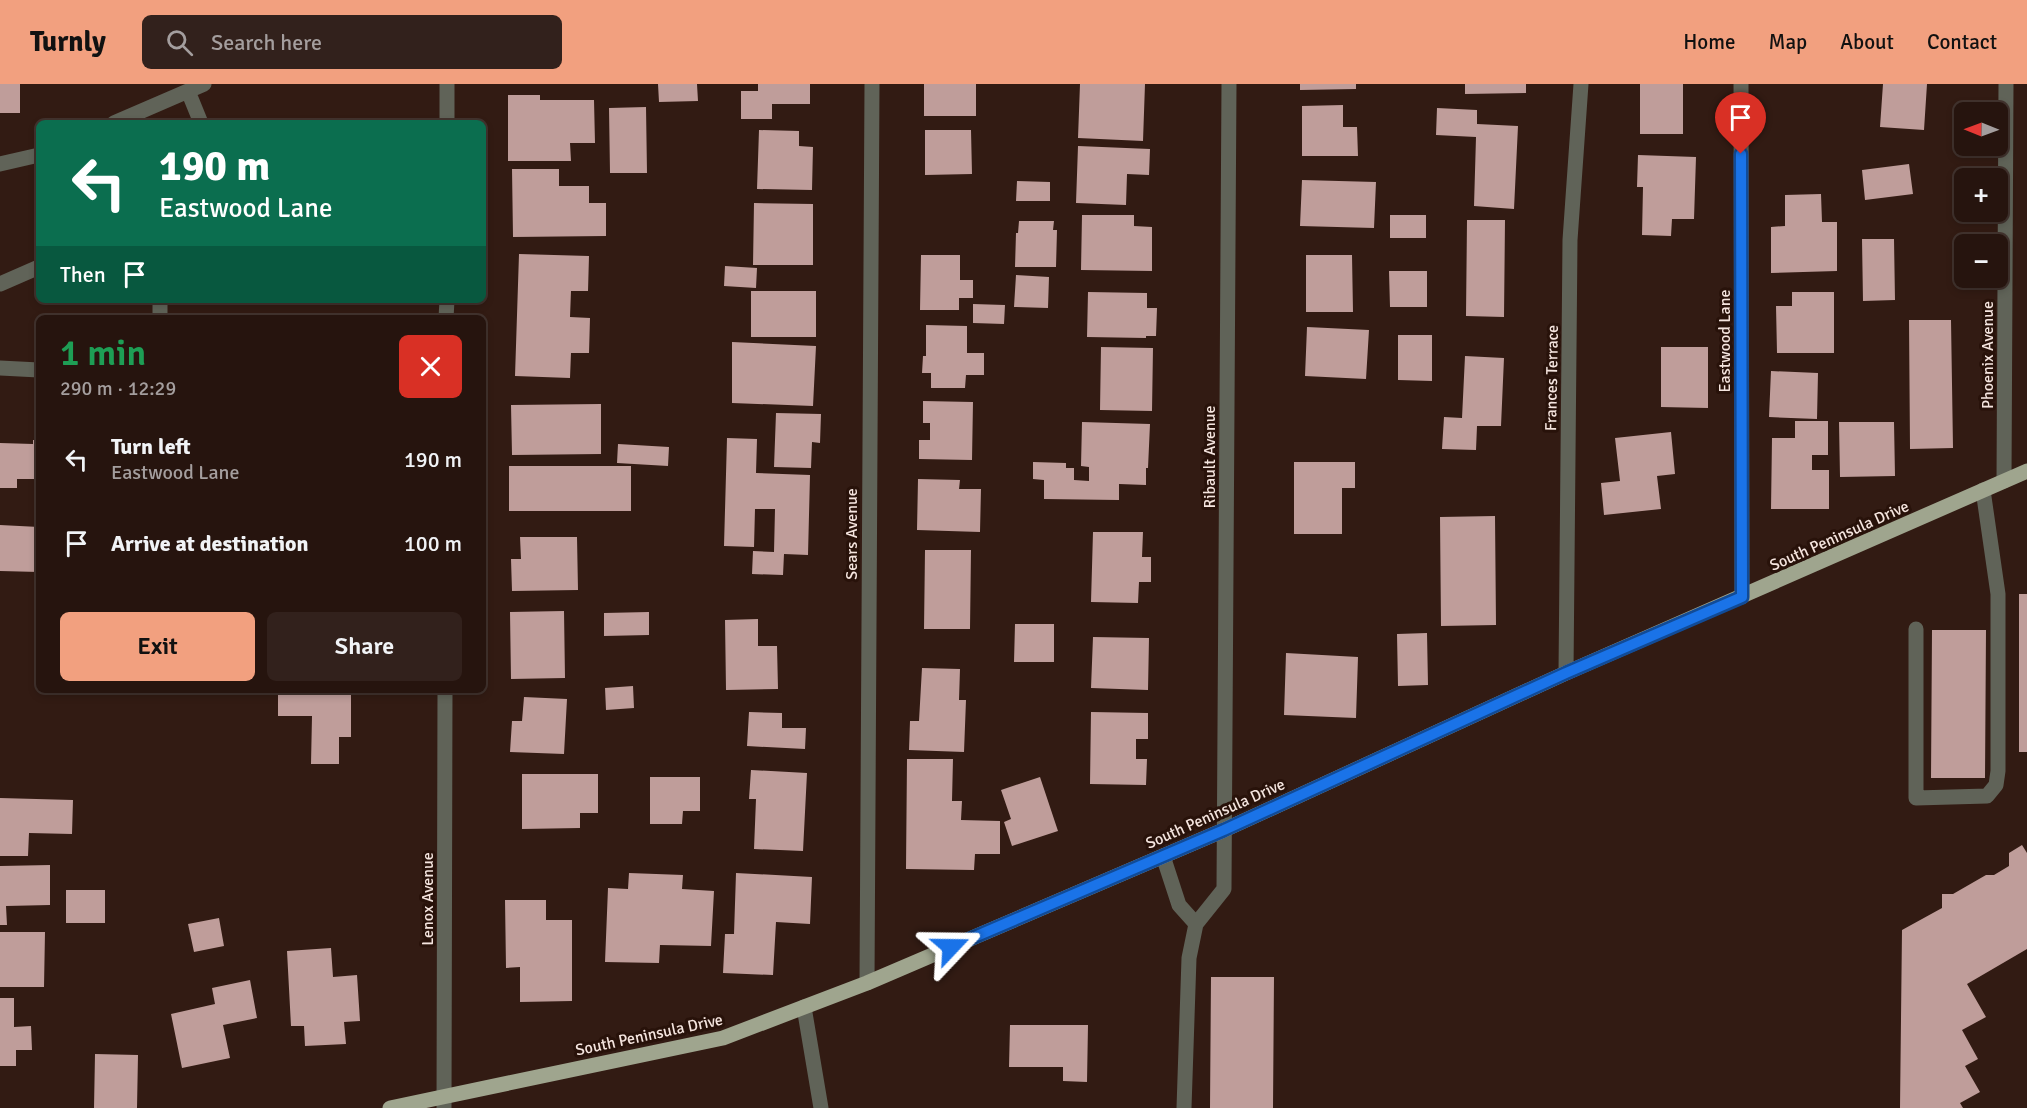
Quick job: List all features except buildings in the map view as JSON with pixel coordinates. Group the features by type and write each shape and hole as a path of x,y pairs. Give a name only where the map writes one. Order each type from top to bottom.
{"main road":[{"name":"South Peninsula Drive","path":"390,1108 444,1102 723,1038 867,983 1224,830 1566,673 2027,471"}],"street":[{"path":"121,120 204,84"},
{"path":"447,84 447,120"},
{"name":"Sears Avenue","path":"867,983 872,84"},
{"name":"Ribault Avenue","path":"1196,924 1224,889 1229,84"},
{"name":"Frances Terrace","path":"1566,673 1570,240 1581,84"},
{"name":"Eastwood Lane","path":"1741,84 1742,597"},
{"name":"Phoenix Avenue","path":"2004,481 2006,84"},
{"path":"188,91 200,120"},
{"path":"0,165 36,156"},
{"path":"0,284 36,268"},
{"path":"0,368 36,370"},
{"path":"1916,629 1916,798 1987,796 1996,785 1998,771 1998,594 1983,490"},
{"name":"Lenox Avenue","path":"444,1102 446,693"},
{"path":"1163,856 1179,905 1196,924 1189,958 1184,1108"},
{"path":"804,1007 821,1108"}],"route":[{"path":"951,947 1224,830 1566,673 1742,597 1741,154"}]}
